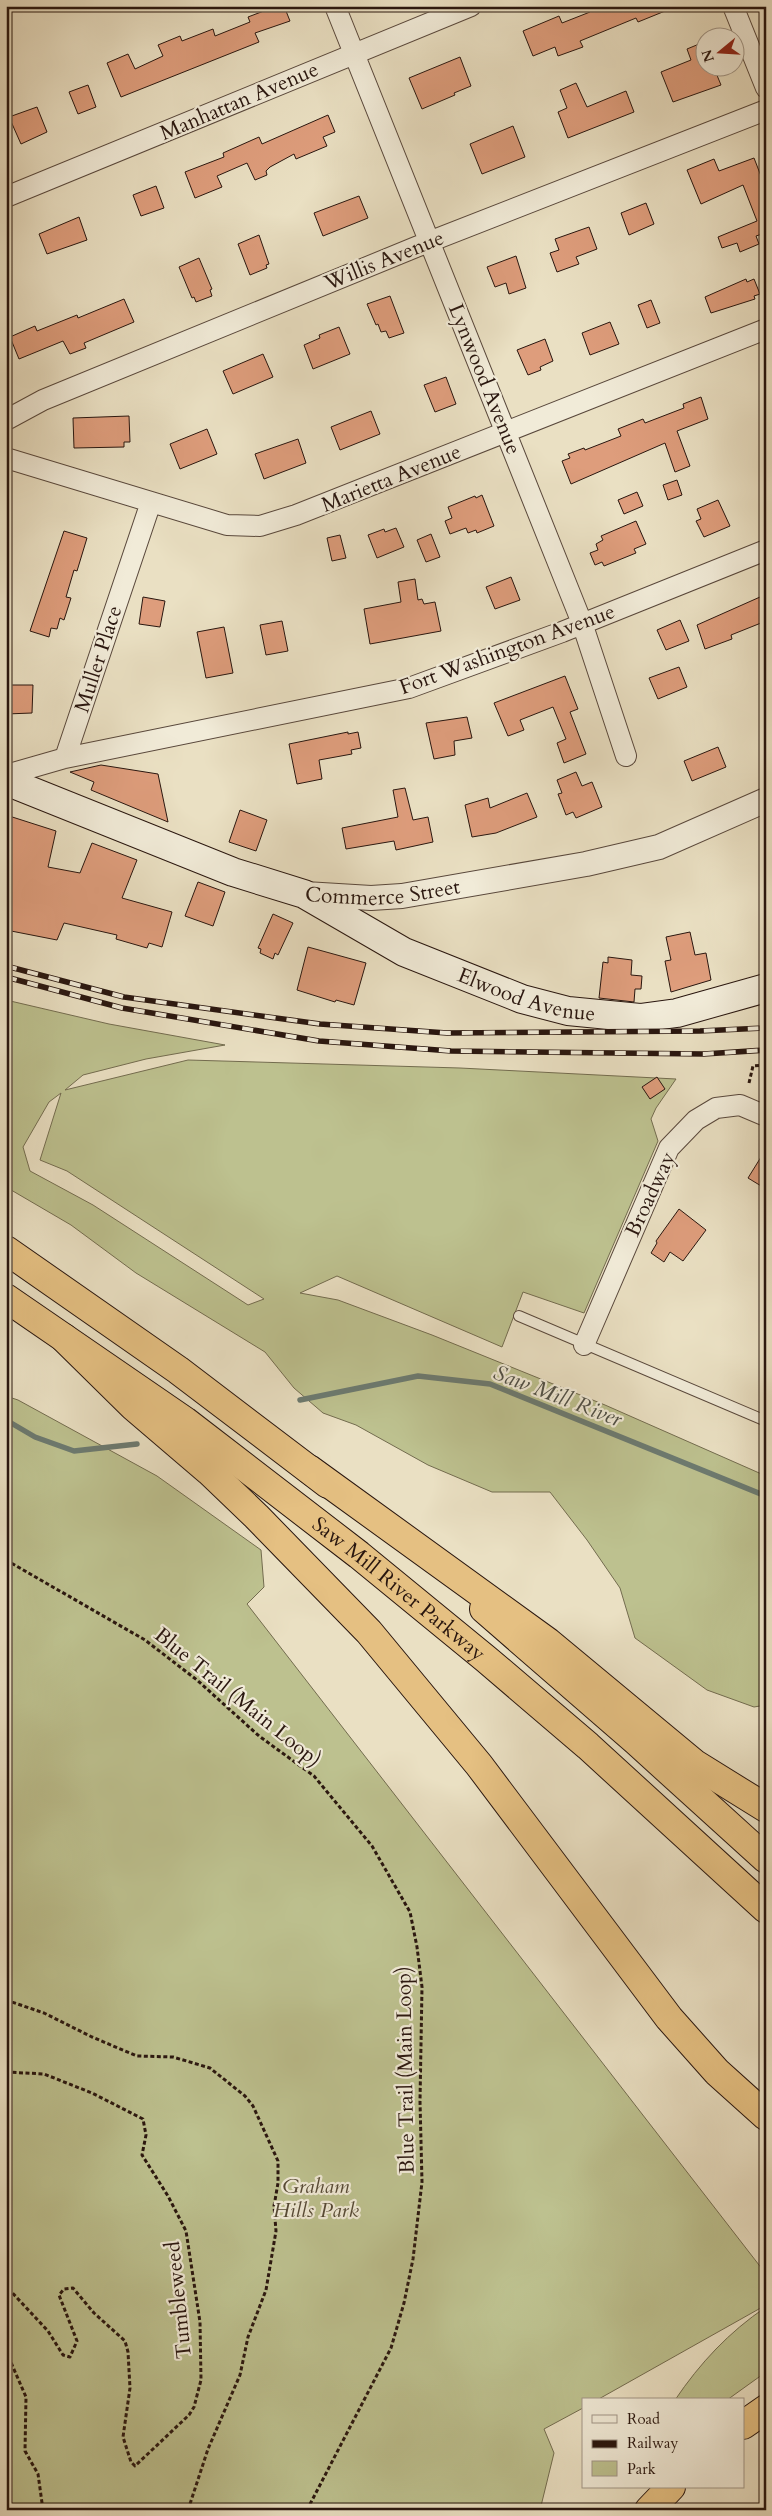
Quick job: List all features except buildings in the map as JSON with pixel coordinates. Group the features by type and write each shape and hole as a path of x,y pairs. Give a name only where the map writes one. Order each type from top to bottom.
{"highway":[{"name":"Saw Mill River Parkway","path":"6,1250 131,1337 309,1469 431,1565 538,1654 766,1858"},
{"name":"Saw Mill River Parkway","path":"6,1298 198,1431 434,1616 588,1746 766,1909"},
{"path":"64,1338 133,1406 203,1466 256,1516 369,1632 474,1758 669,2018 717,2072 766,2116"},
{"path":"309,1469 548,1642 695,1764 766,1808"},
{"path":"744,2424 766,2409"},
{"path":"649,2510 670,2488"}],"main road":[{"name":"Commerce Street","path":"6,781 233,872 304,894"},
{"name":"Elwood Avenue","path":"304,894 404,952 522,999 568,1011 640,1018 677,1013 766,988"}],"street":[{"name":"Lynwood Avenue","path":"336,6 582,623 626,756"},
{"name":"Manhattan Avenue","path":"6,197 472,6"},
{"path":"733,6 766,88"},
{"name":"Willis Avenue","path":"6,420 43,400 430,242 766,110"},
{"name":"Marietta Avenue","path":"6,458 227,526 260,526 296,516 766,329"},
{"name":"Muller Place","path":"65,758 151,502"},
{"name":"Fort Washington Avenue","path":"65,758 409,688 582,623 766,550"},
{"path":"6,775 65,758"},
{"name":"Commerce Street","path":"304,894 371,898 402,896 586,864 659,847 766,800"},
{"name":"Broadway","path":"584,1345 669,1148 696,1120 716,1108 740,1105 766,1116"}],"lane":[{"path":"519,1316 766,1421"}],"path":[{"path":"749,1083 752,1066 766,1065"},
{"name":"Blue Trail (Main Loop)","path":"6,1560 146,1640 197,1680 259,1736 314,1776 372,1846 410,1912 418,1947 422,1987 420,2101 422,2182 413,2259 404,2303 391,2348 307,2510"},
{"path":"6,2000 44,2013 92,2037 137,2056 173,2057 210,2068 245,2096 253,2106 278,2161 278,2183 274,2206 276,2230 266,2290 248,2337 237,2382 208,2448 188,2510"},
{"name":"Tumbleweed","path":"6,2072 44,2074 92,2094 143,2119 146,2135 142,2155 168,2196 186,2231 192,2262 200,2322 201,2370 201,2380 194,2407 150,2454 135,2466 131,2462 123,2437 130,2388 128,2352 125,2340 94,2313 73,2288 64,2289 59,2295 61,2305 77,2341 70,2357 63,2355 39,2320 6,2286"},
{"path":"6,2351 26,2397 25,2451 38,2474 43,2510"}],"green space":[{"path":"6,1000 109,1024 225,1045 146,1059 83,1075 65,1090 188,1060 460,1068 676,1079 656,1108 651,1119 658,1141 584,1313 523,1292 502,1347 337,1276 300,1293 338,1300 432,1335 605,1405 766,1476 766,1705 754,1707 707,1690 635,1638 620,1588 587,1540 550,1492 492,1492 428,1465 356,1425 323,1413 294,1388 265,1352 136,1273 71,1225 6,1187","holes":["61,1093 40,1160 67,1171 264,1299 248,1305 93,1205 30,1171 23,1147 49,1102"]},
{"name":"Graham Hills Park","path":"6,1396 18,1400 157,1476 261,1550 264,1587 247,1604 766,2274 766,2305 601,2398 582,2398 582,2409 544,2429 554,2453 540,2510 6,2510"},
{"path":"766,2307 766,2372 730,2398 676,2398 716,2349"}],"waterway":[{"name":"Saw Mill River","path":"300,1400 418,1376 490,1384 766,1496"},
{"name":"Saw Mill River","path":"6,1420 35,1437 74,1451 137,1444"}],"railway":[{"path":"6,966 124,997 320,1024 447,1033 700,1031 766,1028"},
{"path":"6,977 122,1008 319,1041 451,1051 704,1054 766,1050"}]}
